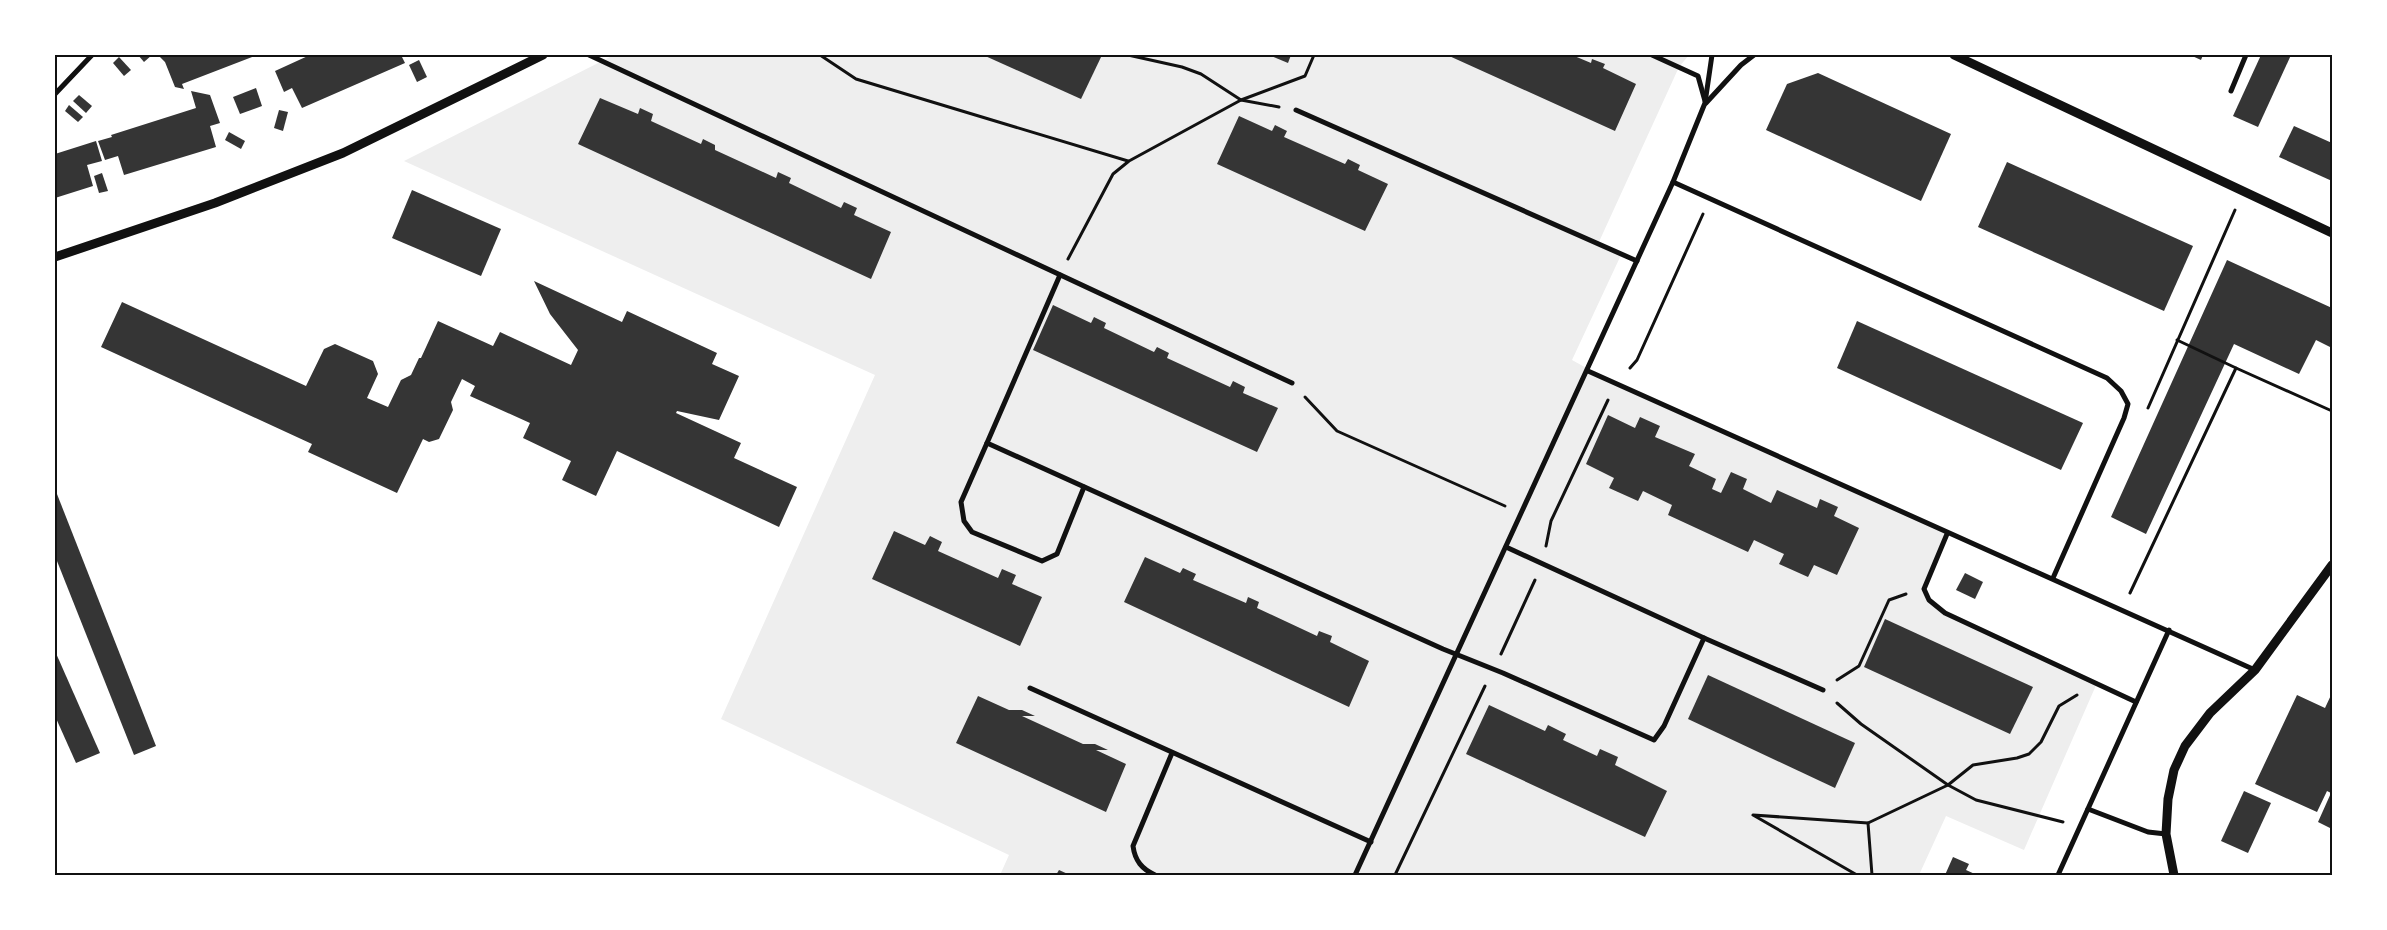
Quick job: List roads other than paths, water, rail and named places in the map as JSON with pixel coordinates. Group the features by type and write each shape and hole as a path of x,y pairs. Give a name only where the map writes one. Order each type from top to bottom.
{"street":[{"path":"55,94 92,55"},
{"path":"55,257 215,203 344,153 543,55"},
{"path":"589,55 1292,384"},
{"path":"1652,55 1698,76 1706,103"},
{"path":"1355,875 1588,371 1673,182 1706,103 1712,55"},
{"path":"1706,103 1741,65 1754,55"},
{"path":"2231,91 2246,55"},
{"path":"1954,56 2332,233"},
{"path":"1296,110 1636,261"},
{"path":"1673,182 1709,200 2107,378 2121,391 2127,406 2115,443 2053,578"},
{"path":"1060,275 960,502 964,521 972,532 1042,561 1057,554 1084,487"},
{"path":"1588,371 1947,534 2053,578 2255,670"},
{"path":"987,443 1457,654 1654,740 1664,726 1704,638"},
{"path":"1947,534 1924,589 1929,600 1945,613 2136,702"},
{"path":"1506,547 1704,638 1823,690"},
{"path":"2174,875 2166,834 2168,799 2174,770 2185,746 2210,713 2255,670 2332,565"},
{"path":"2058,875 2169,630"},
{"path":"1030,688 1172,754 1371,842"},
{"path":"1155,875 1148,872 1135,860 1133,846 1172,754"},
{"path":"2088,809 2148,832 2166,834"}]}
